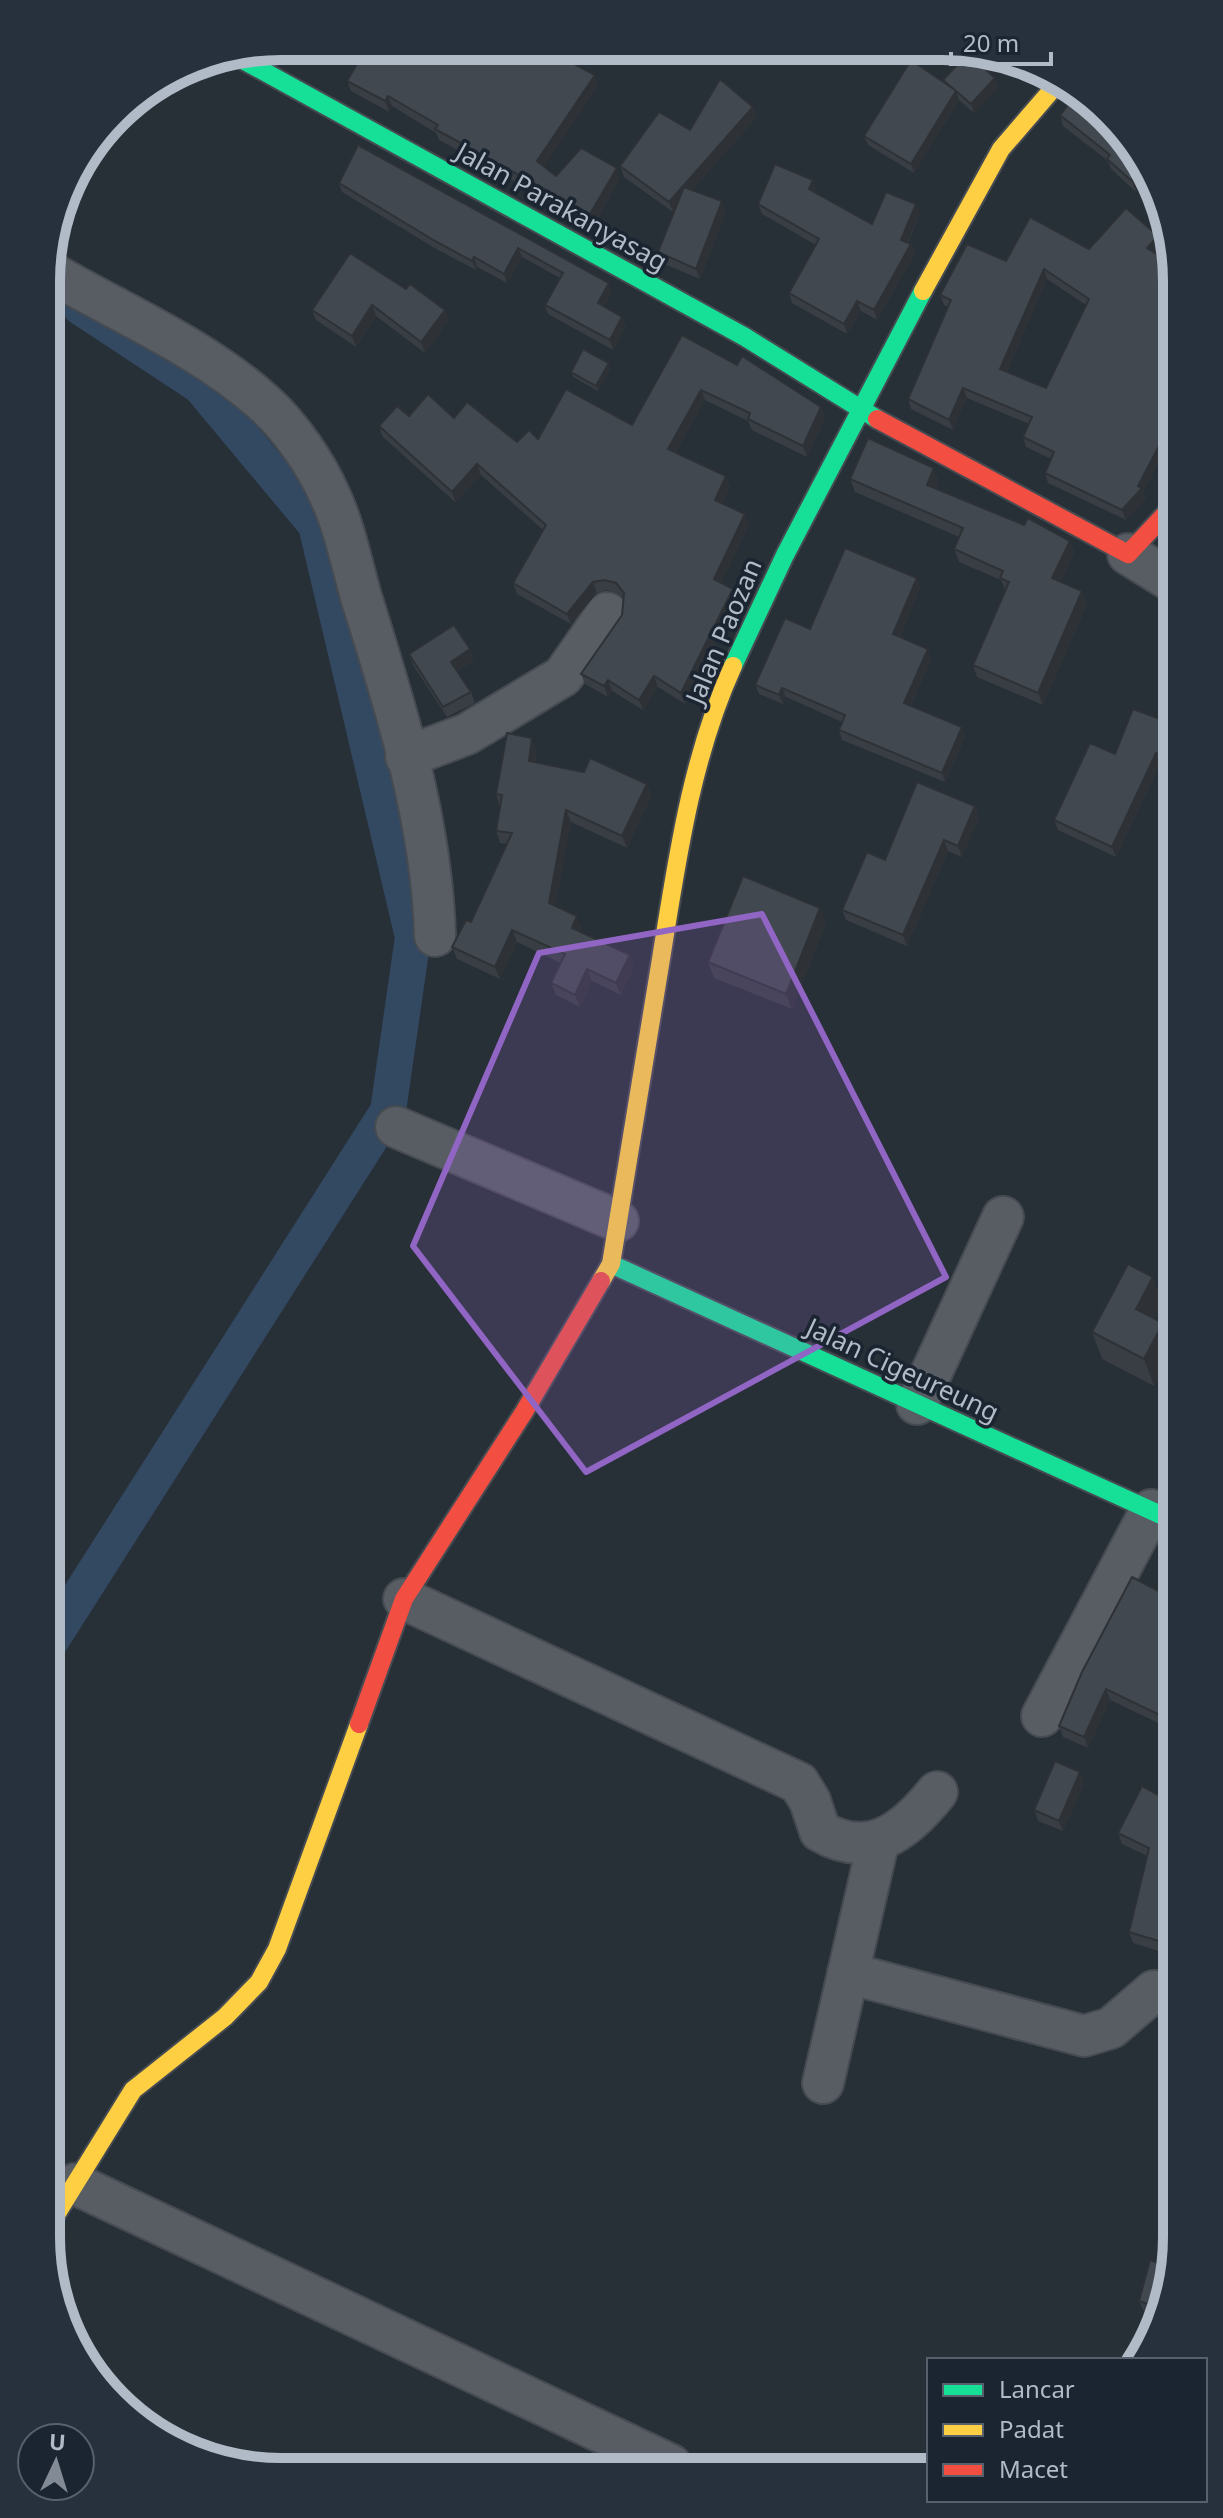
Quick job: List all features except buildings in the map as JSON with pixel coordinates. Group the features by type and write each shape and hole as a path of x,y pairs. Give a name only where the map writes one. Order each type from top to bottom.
{"street":[{"name":"Jalan Parakanyasag","path":"248,63 745,337 860,410 1128,554"},
{"name":"Jalan Paozan","path":"611,1264 677,864 696,772 719,697 785,555 982,179 1001,149 1052,90"},
{"path":"60,278 184,346 240,383 267,405 300,445 331,496 388,685 406,757 434,887 435,936"},
{"path":"1163,516 1128,554 1163,576"},
{"path":"406,757 467,734 563,676 607,613"},
{"path":"396,1127 618,1221"},
{"path":"917,1404 1003,1217"},
{"path":"60,2208 133,2090 225,2017 259,1982 277,1949 312,1857 404,1599 524,1412 611,1264"},
{"name":"Jalan Cigeureung","path":"611,1264 1162,1515"},
{"path":"1042,1716 1162,1515"},
{"path":"404,1599 799,1783 810,1801 820,1831 839,1842 878,1843 917,1818 937,1792"},
{"path":"823,2083 878,1843"},
{"path":"848,1973 1084,2036 1111,2028 1154,1991"},
{"path":"75,2184 656,2458"}],"highlighted area":[{"path":"762,914 946,1277 586,1472 413,1246 539,953"}],"waterway":[{"path":"60,1626 388,1111 413,937 316,525 200,386 80,307"}],"traffic: fast":[{"path":"248,63 745,337 877,419"},
{"path":"733,666 785,555 923,291"},
{"path":"611,1264 1163,1516"}],"traffic: slow":[{"path":"923,291 1001,149 1052,90"},
{"path":"601,1281 611,1264 687,810 706,737 733,666"},
{"path":"60,2208 133,2090 225,2017 259,1982 277,1949 359,1724"}],"traffic: jam":[{"path":"877,419 1128,554 1163,516"},
{"path":"359,1724 404,1599 524,1412 601,1281"}]}
